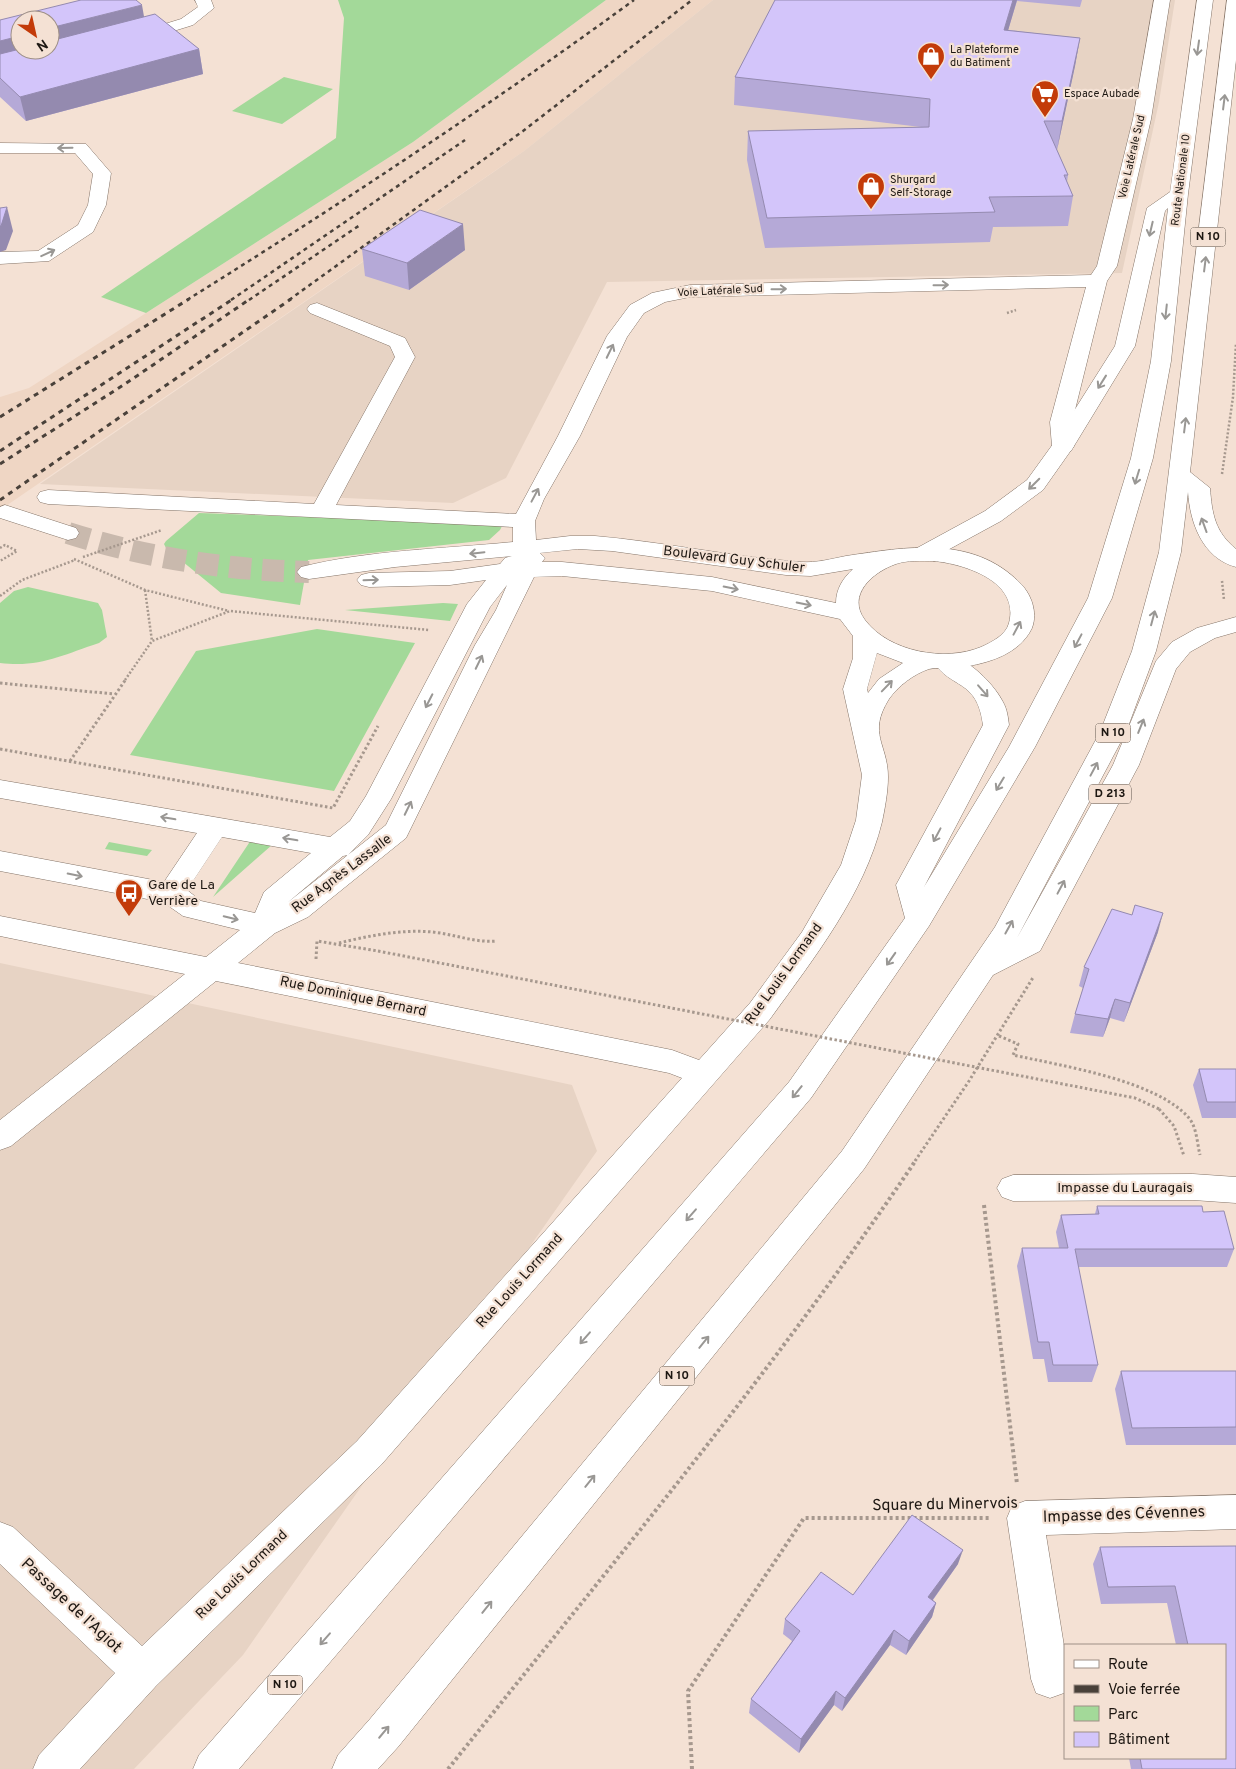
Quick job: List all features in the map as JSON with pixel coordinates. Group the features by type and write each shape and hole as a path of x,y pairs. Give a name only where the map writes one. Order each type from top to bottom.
{"street":[{"path":"116,43 187,22 206,8 203,0"},
{"name":"Voie Latérale Sud","path":"1064,446 1061,422 1074,305 1097,281 1106,266 1140,128 1162,0"},
{"name":"Route Nationale 10","path":"919,920 1022,747 1100,598 1142,458 1161,361 1179,194 1205,0"},
{"name":"N 10","path":"352,1769 384,1734 853,1160 1006,933 1113,732 1144,652 1170,552 1231,78 1235,0"},
{"path":"0,148 80,148 102,173 97,205 86,228 60,247 42,257 0,258"},
{"path":"925,553 993,516 1035,485 1064,446 1125,346 1156,208 1179,194"},
{"name":"Voie Latérale Sud","path":"521,561 524,521 533,499 569,436 617,336 637,309 659,297 690,291 1097,281"},
{"name":"Voie Latérale Sud","path":"1025,283 1074,305"},
{"path":"317,309 398,342 405,357 322,510"},
{"path":"1180,474 1199,488 1203,525 1211,541 1236,560"},
{"path":"48,497 524,521"},
{"path":"5,512 68,533"},
{"name":"Boulevard Guy Schuler","path":"521,561 577,542 809,569 891,557 925,553 962,558 995,572 1008,582 1017,593 1022,605 1022,617 1019,628 999,648 965,660 938,661 906,656 883,647 865,635 855,624 848,613 846,601 848,590 854,579 864,570 891,557"},
{"path":"316,572 357,581 450,578 521,561 574,556 705,569 809,569"},
{"path":"521,561 562,569 712,584 848,613"},
{"name":"Rue Agnès Lassalle","path":"338,848 359,828 378,800 479,604 521,561"},
{"name":"Rue Agnès Lassalle","path":"0,1137 265,926 298,910 397,831 487,645 508,610 521,561"},
{"name":"D 213","path":"982,968 1030,944 1126,765 1165,666 1181,647 1206,633 1236,624"},
{"name":"Rue Louis Lormand","path":"53,1769 142,1672 369,1453 760,1011 812,939 855,865 869,820 875,775 855,689 865,658 865,635"},
{"path":"919,920 910,885 996,725 995,707 984,690 938,661"},
{"name":"Rue Louis Lormand","path":"865,728 872,704 888,683 908,669 938,661"},
{"path":"0,788 338,848"},
{"path":"171,893 216,826"},
{"path":"0,861 171,893 193,909 265,926 274,899 338,848"},
{"name":"N 10","path":"213,1769 800,1090 919,920"},
{"name":"Rue Dominique Bernard","path":"0,926 672,1062 704,1074"},
{"name":"Impasse du Lauragais","path":"1013,1188 1197,1173 1236,1190"},
{"name":"Impasse des Cévennes","path":"1050,1679 1025,1518 1236,1512"},
{"name":"Passage de l'Agiot","path":"0,1539 142,1672"}],"path":[{"path":"1222,475 1233,398 1236,343"},
{"path":"0,596 22,580 162,531 168,525"},
{"path":"0,548 5,545 16,551 0,561"},
{"path":"67,556 145,590 230,611 438,630"},
{"path":"145,590 152,641"},
{"path":"70,761 152,641 230,611"},
{"path":"426,637 429,630"},
{"path":"0,682 114,694"},
{"path":"0,749 333,808 380,722"},
{"path":"338,944 360,937 430,932 483,944 497,941"},
{"path":"317,941 378,951 1135,1098 1159,1109 1174,1126 1197,1173"},
{"path":"448,1769 763,1374 858,1243 999,1036 1039,969"},
{"path":"999,1036 1018,1044 1013,1055 1078,1070 1142,1089 1176,1106 1190,1119 1197,1173"},
{"name":"Square du Minervois","path":"692,1769 688,1691 804,1518 1025,1518 1018,1488 983,1206 1013,1188"}],"shaded area":[{"path":"606,0 713,0 524,151 0,510 0,397 29,388 413,142"},
{"path":"713,0 1175,0 1159,102 1122,273 607,282 506,478 453,503 40,484 524,151"},
{"path":"0,963 572,1085 597,1151 243,1655 134,1769 0,1769"}],"green space":[{"path":"338,0 606,0 413,142 146,313 101,297 336,138 344,18"},
{"path":"284,77 333,89 282,124 232,111"},
{"path":"199,513 503,524 500,530 489,540 308,560 300,605 221,593 166,548 164,544 166,541"},
{"path":"28,587 98,603 102,610 107,637 99,643 39,662 27,664 0,663 0,603 14,591"},
{"path":"443,603 458,604 450,621 345,610"},
{"path":"317,629 415,643 334,791 130,755 196,651"},
{"path":"251,840 272,845 213,897"},
{"path":"109,842 152,850 147,856 105,849"}],"building":[{"path":"81,0 136,0 142,5 60,26 60,10 40,10"},
{"path":"775,0 1013,0 1004,30 1080,38 1062,121 1044,121 1068,175 1064,175 1073,196 989,197 995,212 767,218 748,131 929,127 930,99 735,77"},
{"path":"155,14 199,49 20,97 0,78 0,54 10,52 10,60 60,60 60,38"},
{"path":"10,18 10,38 0,41 0,20"},
{"path":"7,207 1,226 0,226 0,208"},
{"path":"420,210 463,224 407,263 362,249"},
{"path":"1135,905 1163,913 1130,1003 1115,999 1108,1019 1075,1014 1089,969 1084,967 1112,909 1132,915"},
{"path":"1199,1069 1236,1069 1236,1102 1207,1102"},
{"path":"1097,1206 1202,1206 1203,1212 1224,1211 1234,1249 1075,1249 1098,1365 1053,1365 1049,1342 1038,1342 1022,1248 1068,1248 1061,1215 1099,1214"},
{"path":"1121,1371 1236,1371 1236,1427 1132,1428"},
{"path":"912,1515 963,1550 928,1597 936,1603 909,1641 894,1630 845,1698 836,1691 801,1739 751,1699 800,1631 785,1619 821,1572 853,1595"},
{"path":"1236,1546 1236,1769 1142,1769 1140,1759 1226,1759 1226,1644 1188,1644 1175,1586 1108,1587 1100,1547"}],"tunnel":[{"path":"68,533 127,549 187,561 247,569 309,572"}],"railway":[{"path":"187,300 413,154 634,0"},
{"path":"289,300 523,131 692,0"},
{"path":"231,300 465,140"},
{"path":"249,300 360,225"},
{"path":"0,417 189,299"},
{"path":"0,451 233,299"},
{"path":"0,464 125,384 250,299"},
{"path":"0,500 291,299"}],"place":[{"name":"La Plateforme du Batiment","path":"931,80"},
{"name":"Espace Aubade","path":"1045,118"},
{"name":"Shurgard Self-Storage","path":"871,210"},
{"name":"Gare de La Verrière","path":"129,917"}]}
